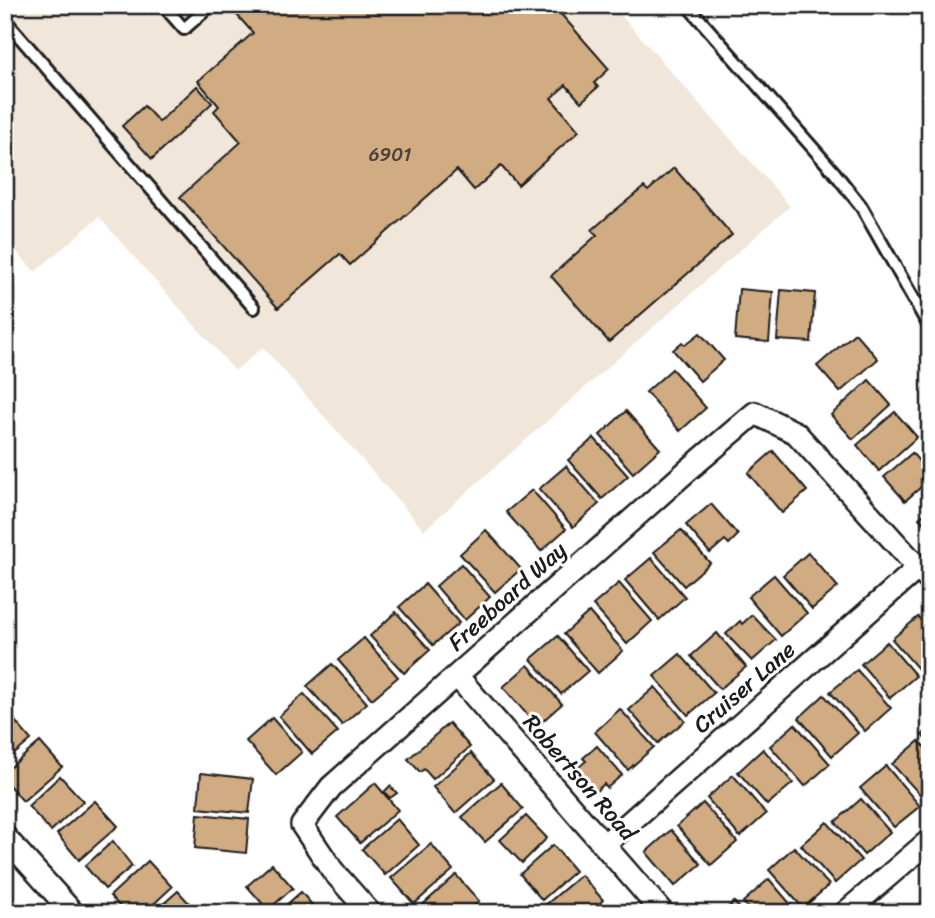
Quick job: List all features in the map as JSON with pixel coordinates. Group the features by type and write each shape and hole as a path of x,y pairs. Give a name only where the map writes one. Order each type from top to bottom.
{"street":[{"name":"Freeboard Way","path":"370,913 333,871 302,825 331,787 755,413 796,433 924,575"},
{"name":"Cruiser Lane","path":"604,845 924,575"},
{"name":"Robertson Road","path":"457,676 663,913"},
{"path":"5,837 73,913"},
{"path":"845,913 930,840"}],"lane":[{"path":"163,5 184,29 211,5"},
{"path":"687,5 861,206 930,328"},
{"path":"5,20 254,308"}],"shaded area":[{"path":"29,5 612,5 790,206 424,530 263,347 235,371 99,217 35,272 5,239 5,26"}],"building":[{"path":"248,5 553,5 609,69 594,83 598,87 581,102 566,85 551,98 579,131 518,185 501,166 474,190 457,170 350,265 340,254 278,308 180,197 241,142 214,111 219,106 198,81 253,33 237,15"},
{"path":"197,86 212,103 152,159 122,126 144,106 159,122"},
{"path":"674,168 732,235 609,342 551,276 597,235 592,230 644,187 648,191"},
{"path":"739,289 773,292 769,342 735,339"},
{"path":"781,290 815,293 811,342 777,340"},
{"path":"700,333 724,360 700,381 673,350 682,342 685,345"},
{"path":"855,333 878,359 840,392 817,366"},
{"path":"672,369 706,408 680,431 646,392"},
{"path":"869,380 891,405 853,439 831,415"},
{"path":"626,411 660,449 633,473 600,435"},
{"path":"895,412 917,437 879,471 857,445"},
{"path":"594,438 628,476 602,499 568,460"},
{"path":"773,451 807,491 782,513 748,473"},
{"path":"912,453 924,467 928,463 930,479 905,501 884,477"},
{"path":"566,466 599,504 573,527 539,489"},
{"path":"532,490 566,529 541,551 506,512"},
{"path":"711,504 738,535 729,544 725,540 710,553 686,525"},
{"path":"930,509 930,530 919,518"},
{"path":"486,530 521,569 495,592 460,554"},
{"path":"681,530 710,563 684,586 654,552"},
{"path":"808,553 838,587 812,609 783,575"},
{"path":"651,558 685,597 659,620 625,580"},
{"path":"461,564 490,597 465,620 436,586"},
{"path":"774,575 807,613 781,636 748,597"},
{"path":"619,583 652,621 627,644 593,605"},
{"path":"425,584 459,623 433,645 399,607"},
{"path":"396,612 430,650 404,673 370,636"},
{"path":"589,612 623,651 598,673 564,634"},
{"path":"752,615 776,640 752,661 726,634 740,621 742,624"},
{"path":"918,617 930,631 930,675 926,678 892,639"},
{"path":"717,633 746,667 720,689 691,656"},
{"path":"558,636 588,671 561,694 531,659"},
{"path":"364,638 398,677 372,699 338,660"},
{"path":"887,642 916,676 890,698 861,664"},
{"path":"680,654 714,693 688,715 654,676"},
{"path":"332,664 367,703 342,725 307,686"},
{"path":"528,665 562,704 537,726 503,687"},
{"path":"857,670 891,708 865,731 830,692"},
{"path":"655,687 685,721 658,743 629,710"},
{"path":"304,694 338,732 312,754 279,716"},
{"path":"824,695 858,733 832,756 799,718"},
{"path":"620,709 654,747 628,770 595,732"},
{"path":"9,714 31,740 5,762 5,717"},
{"path":"272,718 302,752 276,775 246,741"},
{"path":"449,723 470,747 433,779 424,769 420,772 408,759"},
{"path":"795,724 830,764 805,786 770,746"},
{"path":"930,728 930,745 922,735"},
{"path":"919,741 930,753 930,800 927,802 892,764"},
{"path":"40,742 62,767 23,801 5,781 5,772"},
{"path":"597,746 622,775 607,788 604,784 595,792 575,770 586,761 583,758"},
{"path":"763,749 793,783 767,805 738,772"},
{"path":"471,753 494,779 455,813 433,787"},
{"path":"886,766 920,806 894,827 860,788"},
{"path":"201,773 253,779 249,813 198,808"},
{"path":"733,775 766,814 740,837 707,798"},
{"path":"60,776 83,801 51,831 28,806"},
{"path":"375,783 398,810 360,843 337,817"},
{"path":"501,783 523,809 485,842 462,817"},
{"path":"390,786 397,793 390,798 384,792"},
{"path":"861,799 890,832 864,855 835,822"},
{"path":"95,801 118,826 79,860 57,834"},
{"path":"703,803 737,842 711,865 677,826"},
{"path":"198,814 249,819 246,853 195,848"},
{"path":"526,816 547,838 522,863 500,840"},
{"path":"397,819 419,845 385,875 362,849"},
{"path":"827,822 861,860 835,883 801,845"},
{"path":"671,830 701,864 675,886 646,852"},
{"path":"113,841 132,866 105,889 85,866"},
{"path":"431,844 453,870 414,904 391,878"},
{"path":"553,845 575,871 542,900 520,874"},
{"path":"794,847 829,885 803,908 769,870"},
{"path":"148,861 172,887 144,913 126,913 110,896"},
{"path":"272,864 293,888 268,910 247,886"},
{"path":"456,875 479,901 465,913 421,913 418,909"},
{"path":"581,875 603,900 589,913 546,913 542,908"},
{"path":"769,879 798,913 752,913 743,902"},
{"path":"178,891 198,913 153,913"},
{"path":"301,892 319,913 277,913"},
{"path":"930,896 930,913 912,911"},
{"path":"12,899 24,913 5,913 5,905"},
{"path":"734,902 744,913 722,913"}]}
